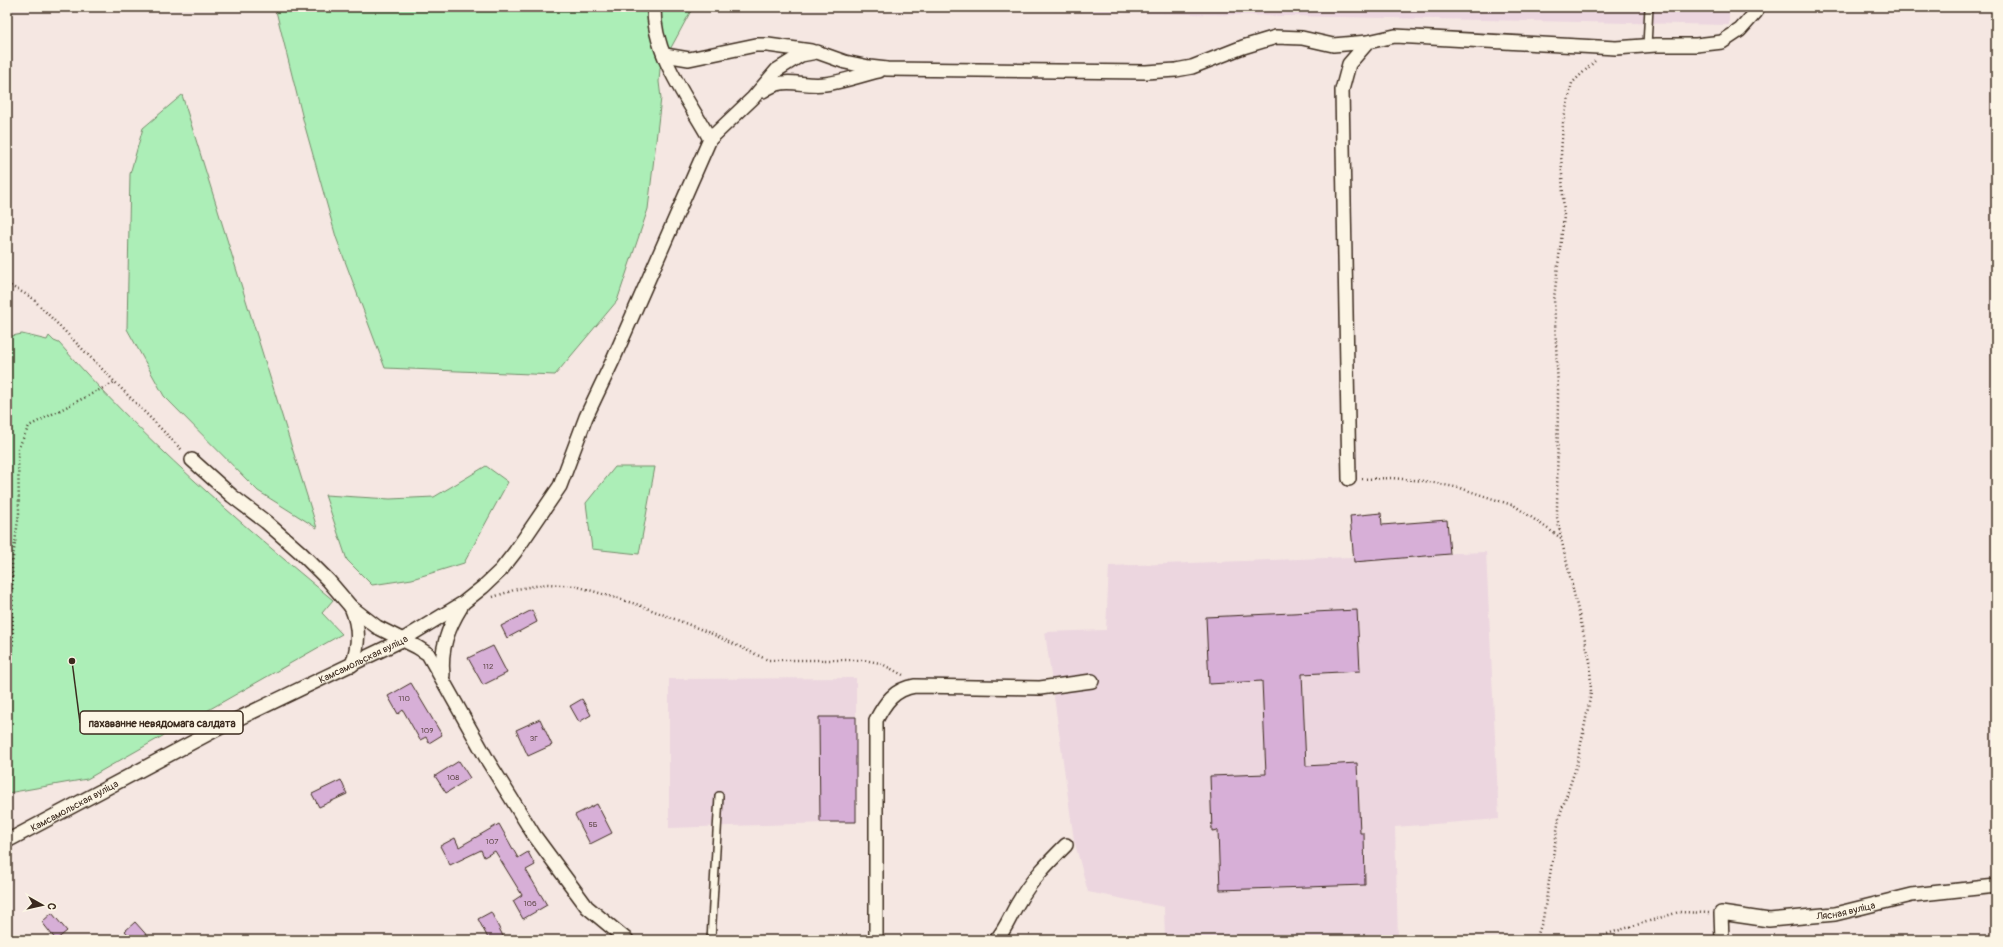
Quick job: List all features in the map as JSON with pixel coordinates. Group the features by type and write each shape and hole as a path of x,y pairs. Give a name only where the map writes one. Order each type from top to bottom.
{"street":[{"path":"654,7 659,41 674,75 710,139"},
{"path":"665,55 689,59 756,45 768,44 817,52 845,62 887,69 1146,72 1176,70 1192,66 1243,47 1276,38 1302,38 1333,45 1368,42 1395,36 1616,48 1696,45 1722,42 1740,30 1756,12 1757,7"},
{"path":"1349,479 1342,90 1349,64 1368,42"},
{"path":"192,460 232,496 266,522 300,552 328,580 351,607 377,627 402,640 463,603 506,564 560,486 586,417 614,360 710,139 753,98 777,70 792,59 801,55 817,52"},
{"path":"753,98 771,86 787,81 823,84 887,69"},
{"path":"444,680 441,662 444,647 450,626 463,603"},
{"path":"351,607 356,620 358,633 357,651 352,665"},
{"name":"Камсамольская вуліца","path":"7,841 223,726 402,640 428,654 444,680 488,761 534,835 587,907 627,940"},
{"path":"876,940 876,720 884,703 900,690 915,686 1040,688 1092,681"},
{"path":"996,940 1004,931 1018,903 1038,873 1066,845"},
{"name":"Лясная вуліца","path":"1721,913 1769,920 1835,914 1912,895 1996,886"},
{"path":"1721,913 1722,940"}],"lane":[{"path":"1647,46 1649,7"},
{"path":"711,940 719,796"}],"path":[{"path":"1536,940 1543,919 1559,818 1577,764 1591,693 1590,661 1557,517 1558,389 1554,298 1564,216 1561,154 1563,123 1572,83 1590,64 1596,60"},
{"path":"7,284 31,297 192,460"},
{"path":"7,660 13,644 12,565 19,513 18,449 29,426 115,382"},
{"path":"1349,479 1392,478 1424,481 1460,488 1515,506 1561,538"},
{"path":"492,597 517,589 548,584 576,586 639,605 710,633 768,660 853,659 873,661 900,673 915,686"},
{"path":"1602,940 1607,934 1679,912 1721,913"}],"shaded area":[{"path":"860,7 1729,7 1729,25"},
{"path":"1486,552 1499,819 1395,827 1398,940 1165,940 1164,907 1088,892 1074,840 1045,632 1106,630 1109,566"},
{"path":"856,678 856,822 669,828 669,679"}],"green space":[{"path":"275,7 693,7 660,68 659,82 661,98 648,209 617,301 555,375 385,368 336,237 304,123"},
{"path":"182,95 317,528 258,491 164,396 127,329 130,174 143,128"},
{"path":"22,334 47,340 49,336 54,341 59,343 90,378 156,445 261,540 333,600 322,613 342,634 87,779 8,793 7,337"},
{"path":"486,466 508,482 464,563 412,579 372,585 347,560 325,495 390,499 434,497"},
{"path":"615,467 655,467 639,554 592,549 586,503"}],"building":[{"path":"1381,513 1382,525 1447,520 1450,554 1354,562 1350,516"},
{"path":"532,610 537,622 507,638 501,626"},
{"path":"1357,610 1360,671 1302,674 1306,766 1357,763 1360,833 1364,833 1365,885 1220,890 1218,830 1212,831 1210,776 1266,774 1262,681 1209,684 1206,617"},
{"path":"493,646 507,673 483,685 468,658"},
{"path":"411,683 442,735 429,743 426,737 420,740 403,710 398,714 388,696"},
{"path":"582,699 591,715 579,722 570,706"},
{"path":"819,717 856,717 856,822 820,822"},
{"path":"540,719 552,745 528,756 516,730"},
{"path":"459,761 470,778 446,793 435,776"},
{"path":"341,780 347,794 319,807 312,794"},
{"path":"597,804 612,833 590,844 575,815"},
{"path":"499,824 518,858 528,852 535,865 526,870 547,905 523,919 513,901 522,895 495,851 484,857 481,850 450,865 440,846 455,838 459,847"},
{"path":"491,912 505,940 489,940 478,919"},
{"path":"52,913 67,931 56,940 42,922"},
{"path":"135,922 151,940 133,940 125,931"}],"place":[{"name":"пахаванне невядомага салдата","path":"72,661"}]}
